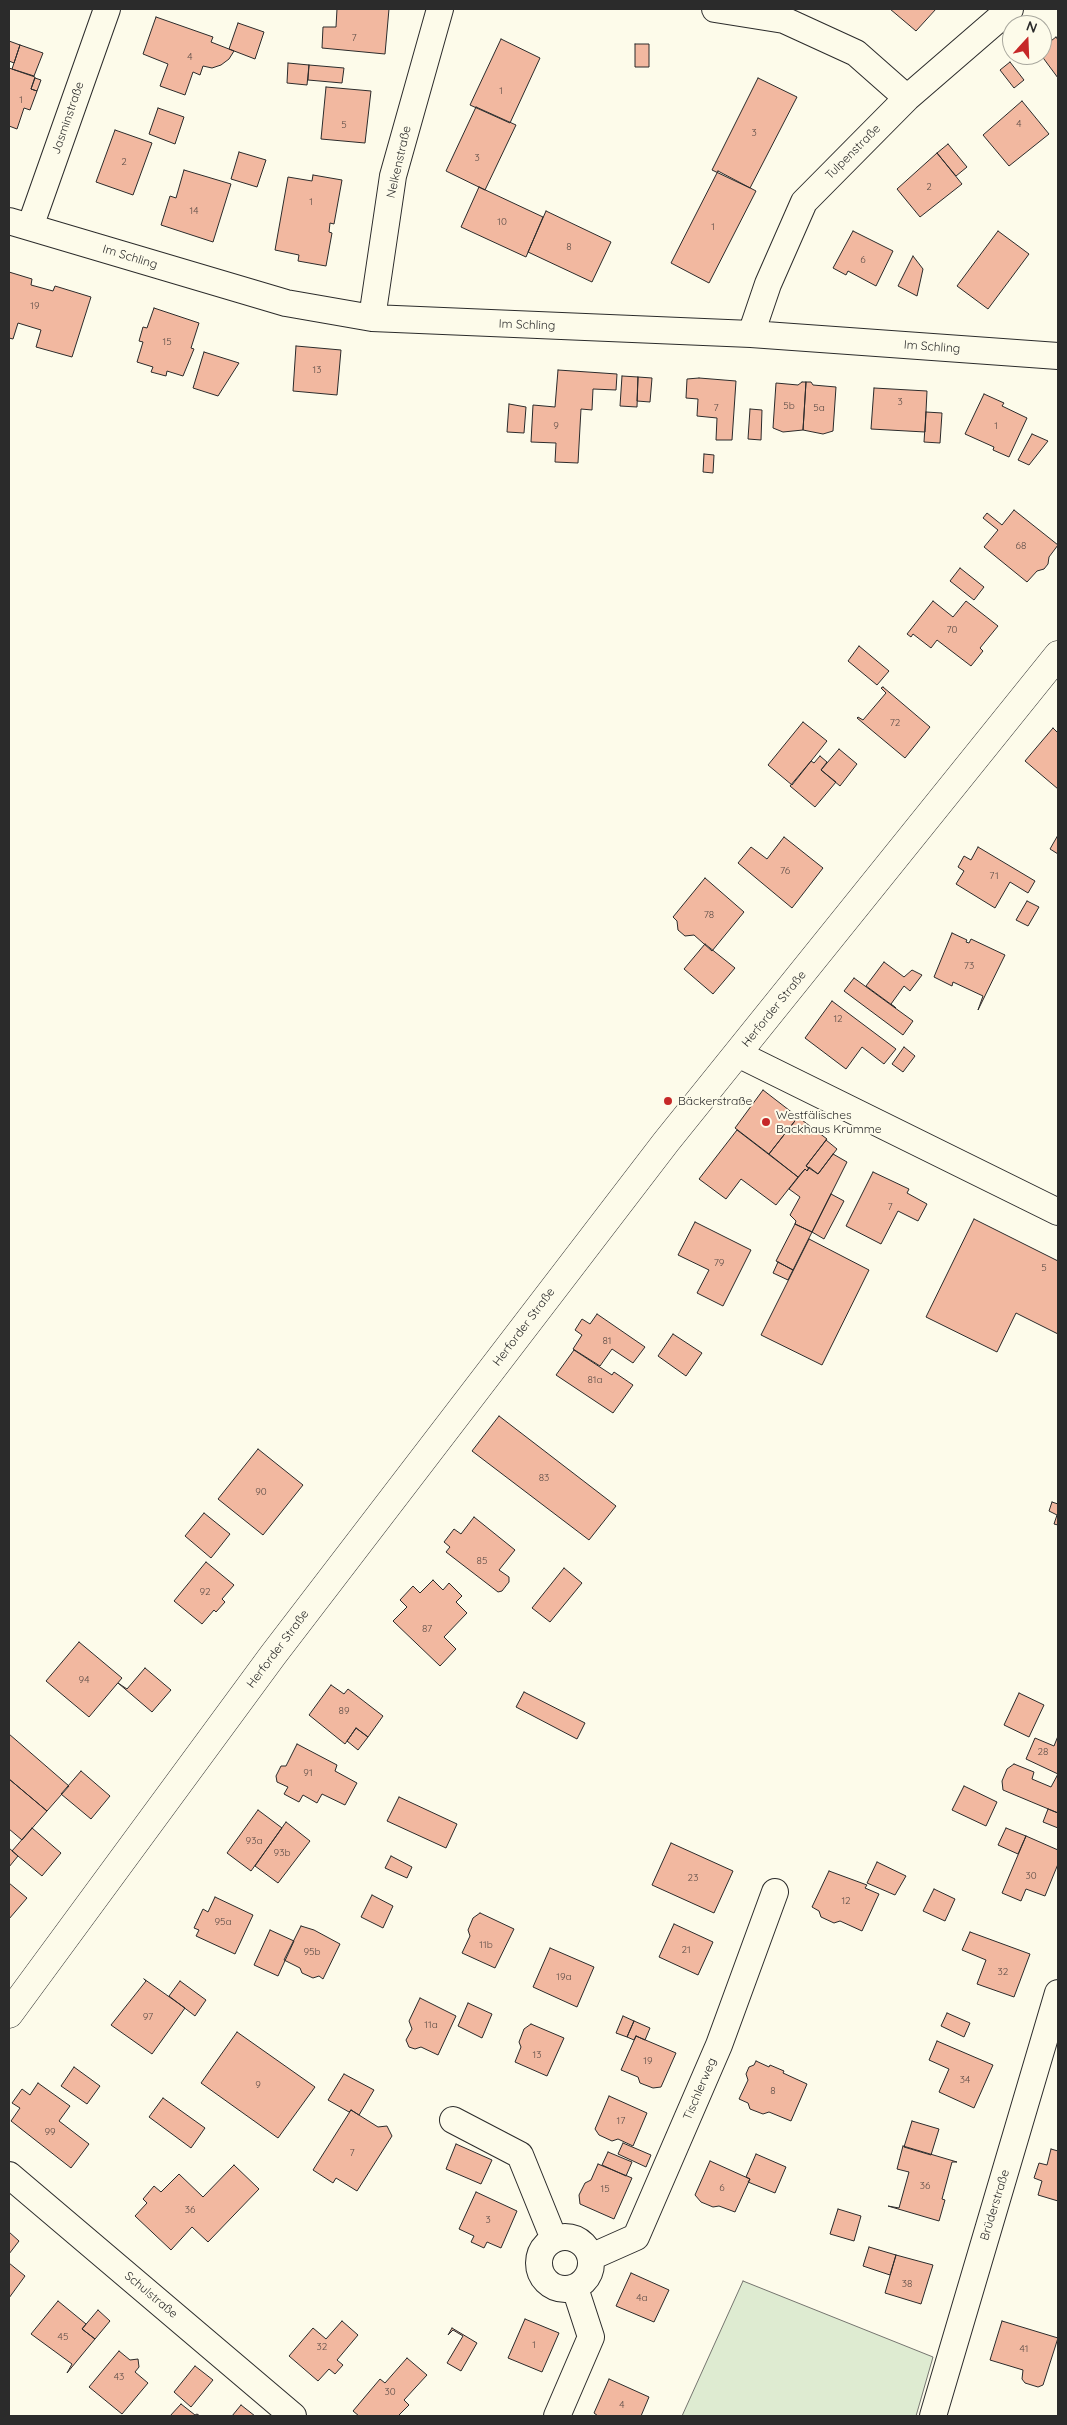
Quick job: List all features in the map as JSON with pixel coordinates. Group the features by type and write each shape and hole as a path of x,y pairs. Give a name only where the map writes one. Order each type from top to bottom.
{"main road":[{"name":"Herforder Straße","path":"9,2014 272,1655 666,1142 1058,655"}],"street":[{"name":"Jasminstraße","path":"19,224 107,9"},
{"name":"Nelkenstraße","path":"372,318 394,176 440,9"},
{"path":"715,9 784,20 856,53 907,98"},
{"name":"Tulpenstraße","path":"751,334 768,284 804,202 907,98 1010,9"},
{"name":"Im Schling","path":"19,224 286,303 372,318 751,334 1058,356"},
{"path":"738,1054 1058,1212"},
{"name":"Tischlerweg","path":"591,2257 636,2237 719,2045 775,1892"},
{"name":"Brüderstraße","path":"933,2416 1058,1993"},
{"path":"453,2120 520,2154 554,2240"},
{"name":"Schulstraße","path":"9,2175 293,2416"},
{"path":"565,2237 576,2240 586,2246 591,2257 589,2275 583,2283 575,2288 564,2290 553,2287 544,2279 539,2269 539,2257 545,2247 554,2240 565,2237"},
{"path":"557,2416 591,2337 575,2288"}],"green space":[{"path":"743,2281 933,2357 916,2416 682,2416"}],"building":[{"path":"337,9 389,9 385,54 322,48 323,27 336,27"},
{"path":"890,9 936,9 916,31"},
{"path":"156,17 213,37 211,42 234,51 229,59 221,65 212,68 203,66 200,75 193,72 185,95 160,86 168,64 143,54"},
{"path":"238,23 264,32 255,59 229,49"},
{"path":"1056,37 1058,40 1058,78 1048,65 1052,65 1052,40"},
{"path":"501,39 540,58 510,123 470,105"},
{"path":"9,41 20,45 14,63 9,61"},
{"path":"635,44 649,44 649,67 635,67"},
{"path":"20,45 43,53 34,76 12,69"},
{"path":"288,63 309,65 307,85 287,83"},
{"path":"309,65 344,68 342,83 308,80"},
{"path":"1006,65 1012,65 1024,80 1014,88 1000,70"},
{"path":"9,68 35,77 31,89 37,91 30,110 24,108 17,129 9,126"},
{"path":"35,78 41,80 37,91 31,89"},
{"path":"758,78 797,97 750,188 712,170"},
{"path":"326,87 371,91 365,143 321,139"},
{"path":"1022,101 1049,134 1009,166 983,135"},
{"path":"476,107 516,125 485,190 446,171"},
{"path":"158,108 184,117 175,144 149,134"},
{"path":"115,130 152,143 133,195 96,182"},
{"path":"948,144 967,167 956,176 937,153"},
{"path":"239,152 266,160 257,187 231,179"},
{"path":"937,153 962,184 920,217 897,189"},
{"path":"184,170 231,184 213,242 161,225 170,196 176,198"},
{"path":"718,171 756,191 709,283 671,263"},
{"path":"313,175 342,180 334,224 330,223 329,232 332,233 326,266 298,261 299,255 275,250 288,177 312,181"},
{"path":"479,187 543,217 526,257 461,227"},
{"path":"546,211 611,242 592,282 528,252"},
{"path":"853,231 893,251 876,286 848,271 846,275 833,268"},
{"path":"998,231 1029,254 988,309 957,286"},
{"path":"913,256 923,269 917,296 898,286"},
{"path":"9,272 32,279 31,285 53,291 55,286 91,297 72,357 36,347 41,330 18,323 13,339 9,338"},
{"path":"154,308 199,323 191,348 194,349 183,376 167,371 166,376 151,372 153,367 137,362 143,342 139,341 143,327 147,328"},
{"path":"296,346 341,350 337,395 293,391"},
{"path":"204,352 239,363 218,396 193,388"},
{"path":"558,370 617,374 616,390 593,389 592,410 581,409 578,463 555,462 556,443 531,442 533,405 555,407"},
{"path":"622,376 638,377 637,407 620,406"},
{"path":"638,377 652,378 650,402 637,401"},
{"path":"687,379 736,381 732,440 716,440 717,418 697,416 698,399 686,398"},
{"path":"806,382 803,430 783,432 773,428 776,383 798,385"},
{"path":"806,382 811,382 813,385 836,387 833,431 823,434 803,430"},
{"path":"874,388 927,391 925,432 871,429"},
{"path":"984,394 1004,403 1002,406 1027,418 1009,457 993,450 994,447 965,434"},
{"path":"509,404 526,407 524,433 507,432"},
{"path":"750,409 762,410 761,440 748,439"},
{"path":"926,412 942,413 940,443 924,442"},
{"path":"1032,434 1048,441 1029,465 1018,460"},
{"path":"704,454 714,455 713,473 703,472"},
{"path":"1014,510 1058,545 1049,557 1048,564 1044,569 1037,571 1027,582 984,547 998,530 983,518 987,513 1002,525"},
{"path":"960,568 984,587 974,600 950,581"},
{"path":"933,601 953,617 966,601 998,626 980,648 983,651 971,666 937,640 931,648 913,634 911,637 907,634"},
{"path":"859,646 889,671 877,685 848,661"},
{"path":"883,687 930,727 905,758 857,718 863,720 886,693 881,688"},
{"path":"803,722 827,741 792,785 768,765"},
{"path":"1053,728 1058,733 1058,789 1025,761"},
{"path":"839,749 857,764 840,786 821,770"},
{"path":"820,756 827,762 821,770 836,782 815,807 790,786 811,761 814,763"},
{"path":"1058,835 1058,854 1050,849"},
{"path":"784,837 823,868 792,908 738,863 751,847 767,859"},
{"path":"978,847 1035,881 1028,893 1010,882 995,908 956,884 964,871 958,867 964,856 971,860"},
{"path":"705,878 744,912 712,951 694,935 685,936 678,930 677,921 673,917"},
{"path":"1027,901 1039,907 1028,926 1016,920"},
{"path":"952,933 967,940 966,942 969,943 971,939 1005,955 978,1010 983,996 953,982 952,986 934,977"},
{"path":"705,944 735,968 713,994 684,969"},
{"path":"884,962 904,977 912,970 922,975 910,991 904,986 891,1004 896,1008 866,986"},
{"path":"854,978 913,1021 903,1035 844,991"},
{"path":"832,1001 896,1049 884,1064 862,1047 846,1069 805,1038"},
{"path":"904,1047 915,1056 903,1072 892,1064"},
{"name":"Westfälisches Backhaus Krumme","path":"763,1090 798,1117 769,1154 735,1128"},
{"path":"798,1117 827,1139 806,1166 809,1168 807,1171 805,1169 798,1177 769,1154"},
{"path":"737,1130 798,1177 776,1205 741,1179 726,1199 699,1179"},
{"path":"826,1140 837,1149 818,1174 806,1166"},
{"path":"833,1154 847,1162 812,1232 795,1224 796,1221 790,1215 800,1197 789,1189 805,1169 807,1171 809,1167 818,1174"},
{"path":"873,1172 909,1189 907,1193 927,1204 918,1221 898,1211 881,1244 846,1226"},
{"path":"831,1194 844,1201 824,1239 812,1232"},
{"path":"974,1219 1058,1261 1058,1334 1016,1313 997,1352 926,1317"},
{"path":"695,1222 751,1250 723,1306 697,1293 709,1270 678,1255"},
{"path":"795,1224 812,1232 793,1270 776,1261"},
{"path":"809,1239 869,1270 822,1365 761,1335"},
{"path":"778,1262 793,1270 788,1280 773,1273"},
{"path":"597,1314 645,1347 633,1363 612,1349 600,1366 573,1349 582,1335 575,1330 582,1319 590,1324"},
{"path":"673,1334 702,1353 686,1376 658,1356"},
{"path":"574,1350 612,1375 614,1372 633,1385 613,1413 556,1375"},
{"path":"499,1416 616,1506 589,1540 472,1451"},
{"path":"258,1449 303,1485 263,1535 218,1499"},
{"path":"1052,1502 1058,1504 1058,1525 1054,1524 1057,1515 1049,1511"},
{"path":"204,1513 230,1534 211,1558 185,1536"},
{"path":"474,1517 515,1550 499,1570 509,1577 509,1582 502,1591 498,1592 446,1552 450,1547 444,1542 454,1529 461,1534"},
{"path":"206,1562 234,1585 222,1599 225,1602 216,1612 214,1610 202,1624 174,1601"},
{"path":"564,1568 582,1583 550,1622 532,1608"},
{"path":"433,1580 443,1590 449,1583 462,1596 456,1602 467,1613 444,1637 456,1649 440,1666 393,1621 407,1607 400,1600 413,1586 420,1593"},
{"path":"79,1642 122,1678 89,1717 46,1681"},
{"path":"145,1668 171,1690 152,1712 118,1683 127,1689"},
{"path":"331,1685 344,1694 348,1689 383,1716 368,1737 356,1728 345,1744 309,1715"},
{"path":"524,1692 585,1723 577,1739 516,1707"},
{"path":"1019,1693 1044,1705 1029,1737 1004,1725"},
{"path":"356,1728 368,1737 358,1750 347,1741"},
{"path":"9,1734 69,1786 47,1811 9,1779"},
{"path":"1058,1736 1058,1774 1026,1759 1035,1738 1054,1746"},
{"path":"297,1744 337,1765 335,1771 357,1783 345,1805 322,1794 317,1803 303,1795 299,1802 284,1794 288,1787 277,1782 276,1776 281,1766 286,1766"},
{"path":"1014,1764 1034,1772 1032,1779 1051,1787 1058,1774 1058,1813 1003,1790 1002,1781 1007,1769"},
{"path":"81,1771 110,1796 91,1819 61,1794"},
{"path":"9,1779 47,1811 22,1840 9,1829"},
{"path":"964,1786 997,1802 986,1826 952,1810"},
{"path":"399,1797 457,1824 446,1848 387,1821"},
{"path":"1048,1809 1058,1813 1058,1828 1043,1822"},
{"path":"258,1810 282,1828 251,1871 227,1853"},
{"path":"286,1822 310,1841 278,1883 255,1866"},
{"path":"32,1828 61,1853 42,1876 12,1851"},
{"path":"1006,1828 1026,1836 1018,1854 998,1845"},
{"path":"1026,1836 1058,1850 1058,1864 1045,1896 1026,1889 1021,1901 1002,1893"},
{"path":"671,1843 733,1871 714,1913 652,1885"},
{"path":"9,1848 18,1856 9,1867"},
{"path":"391,1856 412,1867 407,1878 385,1868"},
{"path":"877,1862 906,1876 895,1895 867,1883"},
{"path":"829,1871 867,1885 865,1888 879,1894 862,1931 840,1921 834,1923 821,1917 819,1911 812,1907"},
{"path":"9,1883 27,1898 9,1919"},
{"path":"934,1889 955,1899 945,1921 923,1911"},
{"path":"372,1895 393,1906 383,1928 361,1917"},
{"path":"215,1897 253,1915 235,1954 196,1936 199,1930 194,1928 203,1909 208,1912"},
{"path":"480,1913 514,1929 495,1968 462,1953 470,1936 468,1930 473,1918"},
{"path":"674,1924 713,1942 698,1975 659,1957"},
{"path":"301,1926 314,1930 340,1944 323,1979 319,1976 313,1978 302,1973 300,1968 284,1960"},
{"path":"270,1930 294,1941 278,1976 254,1965"},
{"path":"970,1932 1030,1954 1014,1997 977,1984 986,1960 962,1950"},
{"path":"550,1948 594,1967 577,2007 533,1987"},
{"path":"144,1979 185,2008 152,2054 111,2025 146,1981"},
{"path":"180,1981 206,2000 195,2016 169,1996"},
{"path":"420,1998 456,2016 438,2055 421,2047 415,2049 409,2047 406,2040 412,2029 409,2021"},
{"path":"468,2003 492,2014 482,2038 458,2026"},
{"path":"947,2013 970,2023 964,2037 941,2026"},
{"path":"623,2016 634,2021 627,2037 616,2033"},
{"path":"634,2021 650,2028 645,2040 636,2036 634,2040 627,2037"},
{"path":"531,2024 564,2038 547,2076 515,2062 521,2047 519,2042 524,2029"},
{"path":"237,2032 315,2087 278,2138 201,2083"},
{"path":"636,2036 676,2053 661,2087 653,2088 640,2083 638,2077 621,2070"},
{"path":"937,2041 993,2065 974,2108 939,2092 949,2069 929,2060"},
{"path":"756,2061 784,2071 783,2073 807,2084 791,2121 769,2112 763,2114 750,2109 748,2103 739,2099 748,2080 746,2074 749,2067 754,2065"},
{"path":"74,2067 100,2086 87,2104 61,2086"},
{"path":"344,2074 374,2090 359,2115 351,2110 349,2112 328,2100"},
{"path":"38,2083 70,2106 59,2121 89,2144 71,2168 11,2121 20,2108 12,2103 22,2089 30,2095"},
{"path":"609,2096 647,2113 633,2146 618,2139 612,2141 599,2135 595,2129"},
{"path":"163,2098 205,2128 191,2148 149,2117"},
{"path":"351,2110 378,2127 387,2126 392,2136 357,2191 336,2178 333,2183 313,2170"},
{"path":"912,2121 939,2129 931,2155 904,2147"},
{"path":"623,2143 651,2155 646,2167 618,2154"},
{"path":"456,2144 492,2160 481,2184 446,2169"},
{"path":"903,2146 957,2162 952,2162 942,2199 945,2200 939,2221 888,2206 899,2208 909,2172 897,2169"},
{"path":"1051,2149 1058,2151 1058,2201 1038,2195 1042,2181 1034,2178 1039,2163 1047,2165"},
{"path":"608,2152 632,2162 626,2176 602,2165"},
{"path":"756,2154 786,2167 775,2193 748,2182 750,2179 746,2177"},
{"path":"710,2161 750,2179 735,2212 701,2202 695,2195"},
{"path":"598,2164 632,2178 614,2219 580,2204 579,2195 585,2183 591,2180"},
{"path":"234,2165 259,2189 208,2242 192,2227 171,2250 135,2216 147,2203 143,2199 154,2186 161,2192 179,2174 203,2197"},
{"path":"476,2192 517,2211 501,2248 487,2242 484,2248 471,2242 474,2236 459,2229"},
{"path":"838,2209 861,2216 854,2241 830,2234"},
{"path":"9,2232 19,2241 9,2254"},
{"path":"869,2247 896,2255 890,2275 863,2266"},
{"path":"896,2255 933,2265 921,2304 885,2293"},
{"path":"9,2263 25,2276 9,2298"},
{"path":"631,2273 669,2290 654,2322 616,2306"},
{"path":"58,2301 86,2324 82,2329 95,2339 67,2373 72,2364 31,2334"},
{"path":"98,2310 110,2321 95,2339 82,2329"},
{"path":"525,2319 559,2333 542,2372 508,2358"},
{"path":"342,2321 358,2335 337,2360 343,2365 335,2374 329,2369 318,2381 289,2356 313,2328 326,2339"},
{"path":"1002,2321 1058,2338 1043,2385 1038,2387 1025,2383 1022,2379 1023,2370 990,2360"},
{"path":"452,2328 477,2343 461,2371 447,2363 463,2336 453,2330 448,2335"},
{"path":"119,2351 130,2360 138,2359 139,2367 135,2372 148,2383 122,2414 89,2387"},
{"path":"407,2358 427,2375 404,2400 409,2405 399,2415 401,2416 359,2416 353,2411 380,2379 385,2383"},
{"path":"195,2366 213,2380 191,2407 174,2392"},
{"path":"609,2379 649,2397 641,2416 598,2416 594,2413"},
{"path":"181,2404 195,2415 200,2416 170,2416"},
{"path":"241,2405 255,2416 232,2416"}],"place":[{"name":"Bäckerstraße","path":"668,1101"},
{"name":"Westfälisches Backhaus Krumme","path":"766,1122"}]}
